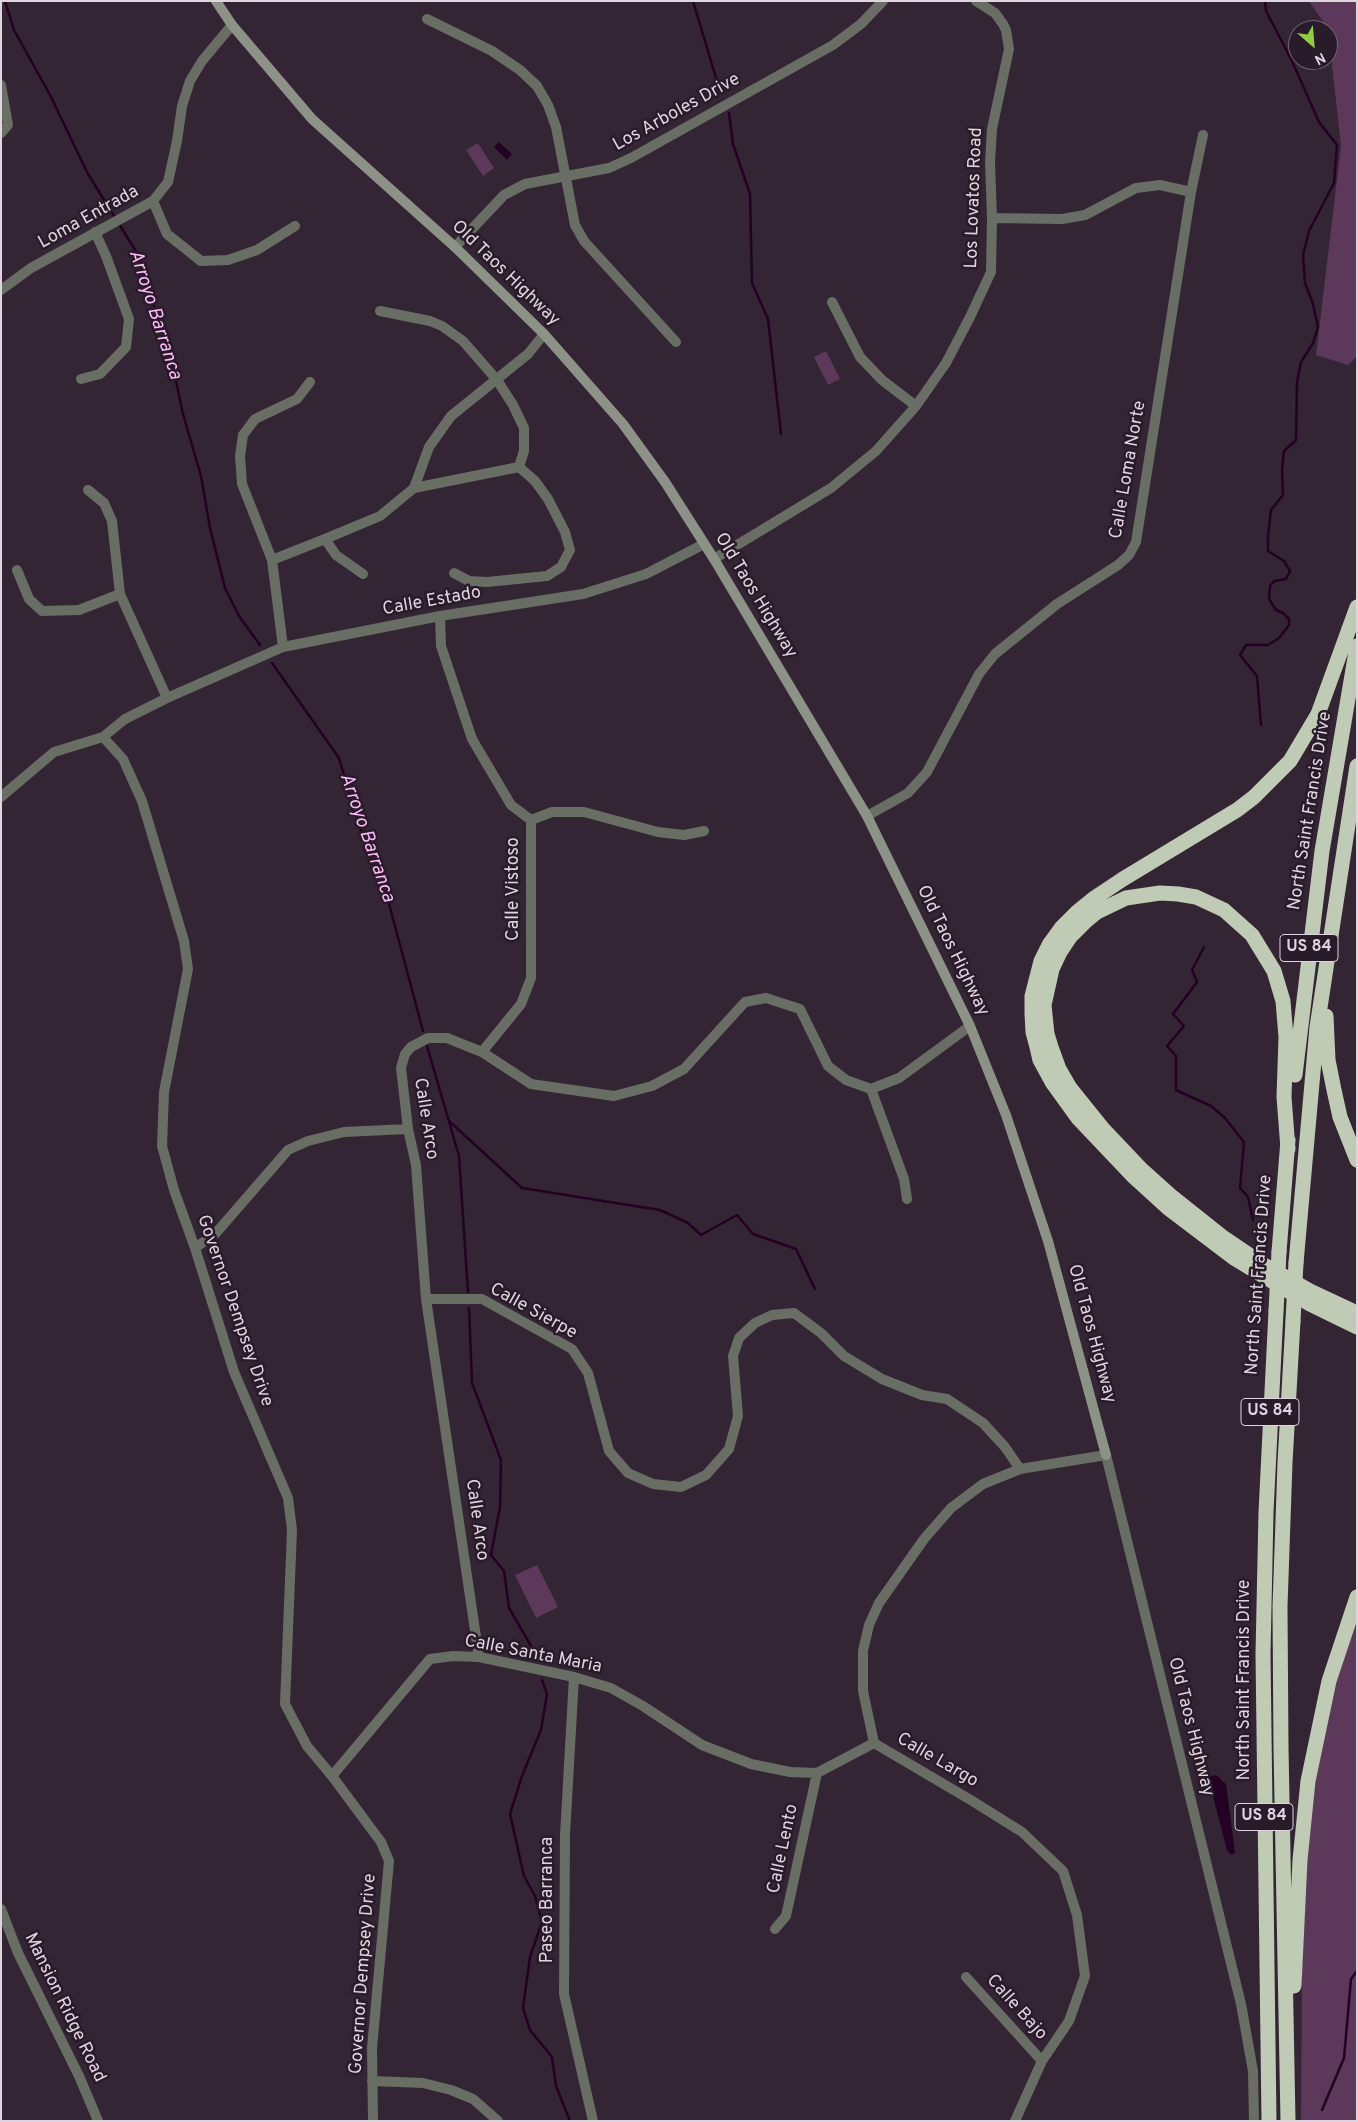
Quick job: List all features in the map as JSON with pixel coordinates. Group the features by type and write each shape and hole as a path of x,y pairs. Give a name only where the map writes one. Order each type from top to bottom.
{"highway":[{"path":"1357,607 1318,714 1290,761 1254,797 1237,810 1093,899 1072,917 1062,927 1041,961 1032,996 1033,1032 1040,1060 1052,1082 1078,1118 1134,1177 1175,1214 1234,1258 1310,1304 1357,1327"},
{"name":"North Saint Francis Drive","path":"1269,2121 1263,1654 1266,1512 1276,1311 1300,1023 1321,861 1357,646"},
{"name":"North Saint Francis Drive","path":"1288,2118 1280,1606 1285,1473 1296,1263 1310,1090 1325,964 1357,766"},
{"path":"1288,1149 1284,1097 1286,1038 1283,1001 1274,971 1252,935 1224,910 1196,897 1178,894 1151,894 1126,898 1097,912 1086,921 1070,937 1060,952 1052,969 1044,1005 1050,1047 1059,1069 1070,1088 1103,1129 1140,1168 1170,1195 1224,1238 1264,1265 1310,1291 1357,1313"},
{"path":"1325,964 1328,1060 1340,1117 1357,1160"},
{"path":"1288,2118 1294,2057 1297,1918 1308,1781 1329,1681 1357,1597"}],"street":[{"name":"Old Taos Highway","path":"216,1 232,25 312,119 455,248 544,334 623,424 666,482 867,816 970,1026 1006,1116 1048,1241 1106,1455 1241,2004 1253,2072 1254,2121"},
{"name":"Los Arboles Drive","path":"455,248 504,195 525,184 609,168 631,158 833,45 861,24 883,1"},
{"name":"Los Lovatos Road","path":"714,559 830,488 876,450 916,406 946,363 991,272 990,162 992,129 1009,49 1006,30 1003,24 995,14 976,1"},
{"path":"427,19 492,52 520,70 537,86 548,105 556,127 575,225 584,241 676,342"},
{"name":"Loma Entrada","path":"3,285 95,232 154,201 168,182 182,106 190,81 202,61 232,25"},
{"path":"1,85 8,125 1,133"},
{"name":"Calle Loma Norte","path":"867,816 908,793 927,772 978,674 995,654 1057,604 1118,565 1129,555 1136,542 1191,192 1203,135"},
{"path":"992,218 1062,219 1085,215 1136,188 1160,185 1191,192"},
{"path":"154,201 167,234 201,261 228,260 257,250 295,226"},
{"path":"81,380 100,374 126,347 129,318 95,232"},
{"path":"832,302 860,357 882,380 916,406"},
{"path":"380,311 430,321 442,326 463,341 497,380 513,405 524,428 524,451 519,467"},
{"path":"414,488 429,447 451,416 528,354 544,334"},
{"path":"283,647 272,560 242,484 240,456 243,435 254,419 297,399 310,382"},
{"path":"272,560 380,516 414,488 519,467"},
{"path":"454,573 469,581 487,582 547,576 561,567 570,550 565,532 548,499 535,481 519,467"},
{"path":"88,490 104,503 112,521 120,594 167,698"},
{"path":"325,540 336,554 363,574"},
{"name":"Calle Estado","path":"103,737 125,719 167,698 283,647 440,616 583,594 646,574 704,544"},
{"path":"17,570 29,599 42,611 79,610 120,594"},
{"name":"Calle Vistoso","path":"440,616 442,646 472,739 511,805 531,820 531,978 521,1004 482,1052"},
{"path":"1,797 54,752 103,737"},
{"name":"Governor Dempsey Drive","path":"103,737 123,759 142,801 184,941 188,970 164,1092 162,1146 174,1190 195,1248 234,1372 288,1498 292,1530 285,1704 307,1746 381,1842 389,1861 372,2040 373,2121"},
{"path":"531,820 552,812 584,812 658,832 684,835 704,831"},
{"name":"Calle Arco","path":"479,1657 426,1299 416,1165 408,1129 401,1068 405,1054 411,1047 428,1038 447,1038 482,1052 531,1084 614,1096 652,1086 684,1069 745,1002 766,998 800,1009 828,1066 846,1080 871,1089"},
{"path":"906,1200 904,1179 871,1089 899,1078 970,1026"},
{"path":"195,1248 216,1233 288,1150 308,1141 344,1132 408,1129"},
{"name":"Calle Sierpe","path":"426,1299 482,1299 572,1349 588,1373 608,1451 628,1473 654,1484 681,1487 706,1475 729,1449 738,1416 733,1356 740,1338 755,1323 772,1315 794,1313 821,1334 844,1356 882,1379 922,1395 947,1399 982,1423 1004,1447 1020,1469"},
{"name":"Calle Largo","path":"1015,2121 1042,2061 1069,2021 1085,1976 1077,1915 1063,1871 1022,1832 874,1743 863,1691 863,1651 868,1625 879,1604 915,1551 951,1508 983,1484 1020,1469 1106,1455"},
{"name":"Calle Santa Maria","path":"332,1776 430,1659 453,1656 479,1657 574,1676 611,1688 702,1745 751,1764 790,1772 817,1773 874,1743"},
{"name":"Paseo Barranca","path":"574,1676 565,1835 564,1994 593,2121"},
{"name":"Calle Lento","path":"775,1929 786,1916 817,1773"},
{"name":"Mansion Ridge Road","path":"1,1909 18,1953 79,2076 98,2121"},
{"name":"Calle Bajo","path":"966,1977 1042,2061"},
{"path":"372,2081 417,2082 451,2090 473,2099 498,2121"}],"shaded area":[{"path":"1309,1 1357,1 1357,356 1348,365 1316,355 1341,146 1333,70 1338,70 1338,20 1322,20"},
{"path":"499,142 512,154 507,160 494,147"},
{"path":"478,143 494,168 483,176 466,150"},
{"path":"826,351 840,379 828,385 814,357"},
{"path":"537,1565 558,1607 536,1618 515,1575"},
{"path":"1357,1615 1357,2121 1301,2121 1302,1968 1307,1852 1317,1765 1330,1702"},
{"path":"1216,1775 1226,1784 1235,1853 1231,1855 1227,1850 1208,1777"}],"waterway":[{"name":"Arroyo Barranca","path":"5,1 14,30 50,95 88,174 116,219"},
{"path":"693,1 719,88"},
{"path":"1261,725 1257,676 1240,655 1246,645 1268,645 1279,638 1289,625 1289,619 1283,613 1276,610 1269,599 1270,586 1274,581 1286,579 1290,571 1284,561 1268,551 1268,537 1271,510 1283,495 1282,470 1284,451 1296,440 1297,382 1301,362 1313,343 1318,327 1313,304 1305,283 1303,255 1309,231 1334,183 1337,145 1319,122 1292,61 1266,11 1265,1"},
{"path":"729,113 733,144 750,194 752,283 768,319 781,434"},
{"name":"Arroyo Barranca","path":"119,224 137,253 171,358 183,414 201,476 210,528 225,588 239,616 260,645"},
{"name":"Arroyo Barranca","path":"272,663 339,758 360,828 388,900 423,1031"},
{"path":"1204,947 1192,970 1197,982 1173,1014 1184,1026 1167,1046 1176,1056 1176,1090 1211,1106 1225,1118 1244,1142 1240,1188 1248,1197 1253,1220"},
{"name":"Arroyo Barranca","path":"427,1046 459,1156 468,1292"},
{"path":"449,1121 522,1188 660,1210 688,1223 701,1235 737,1215 753,1234 796,1249 815,1289"},
{"name":"Arroyo Barranca","path":"469,1308 472,1383 501,1460 500,1507 491,1555 504,1571 509,1608 530,1644 535,1657"},
{"name":"Arroyo Barranca","path":"542,1680 547,1694 541,1730 522,1776 510,1814 524,1876 535,1896 542,1922 530,1957 523,2008 530,2030 552,2057 556,2086 570,2121"},
{"path":"1322,2110 1344,2058 1351,1979 1357,1971"}]}
